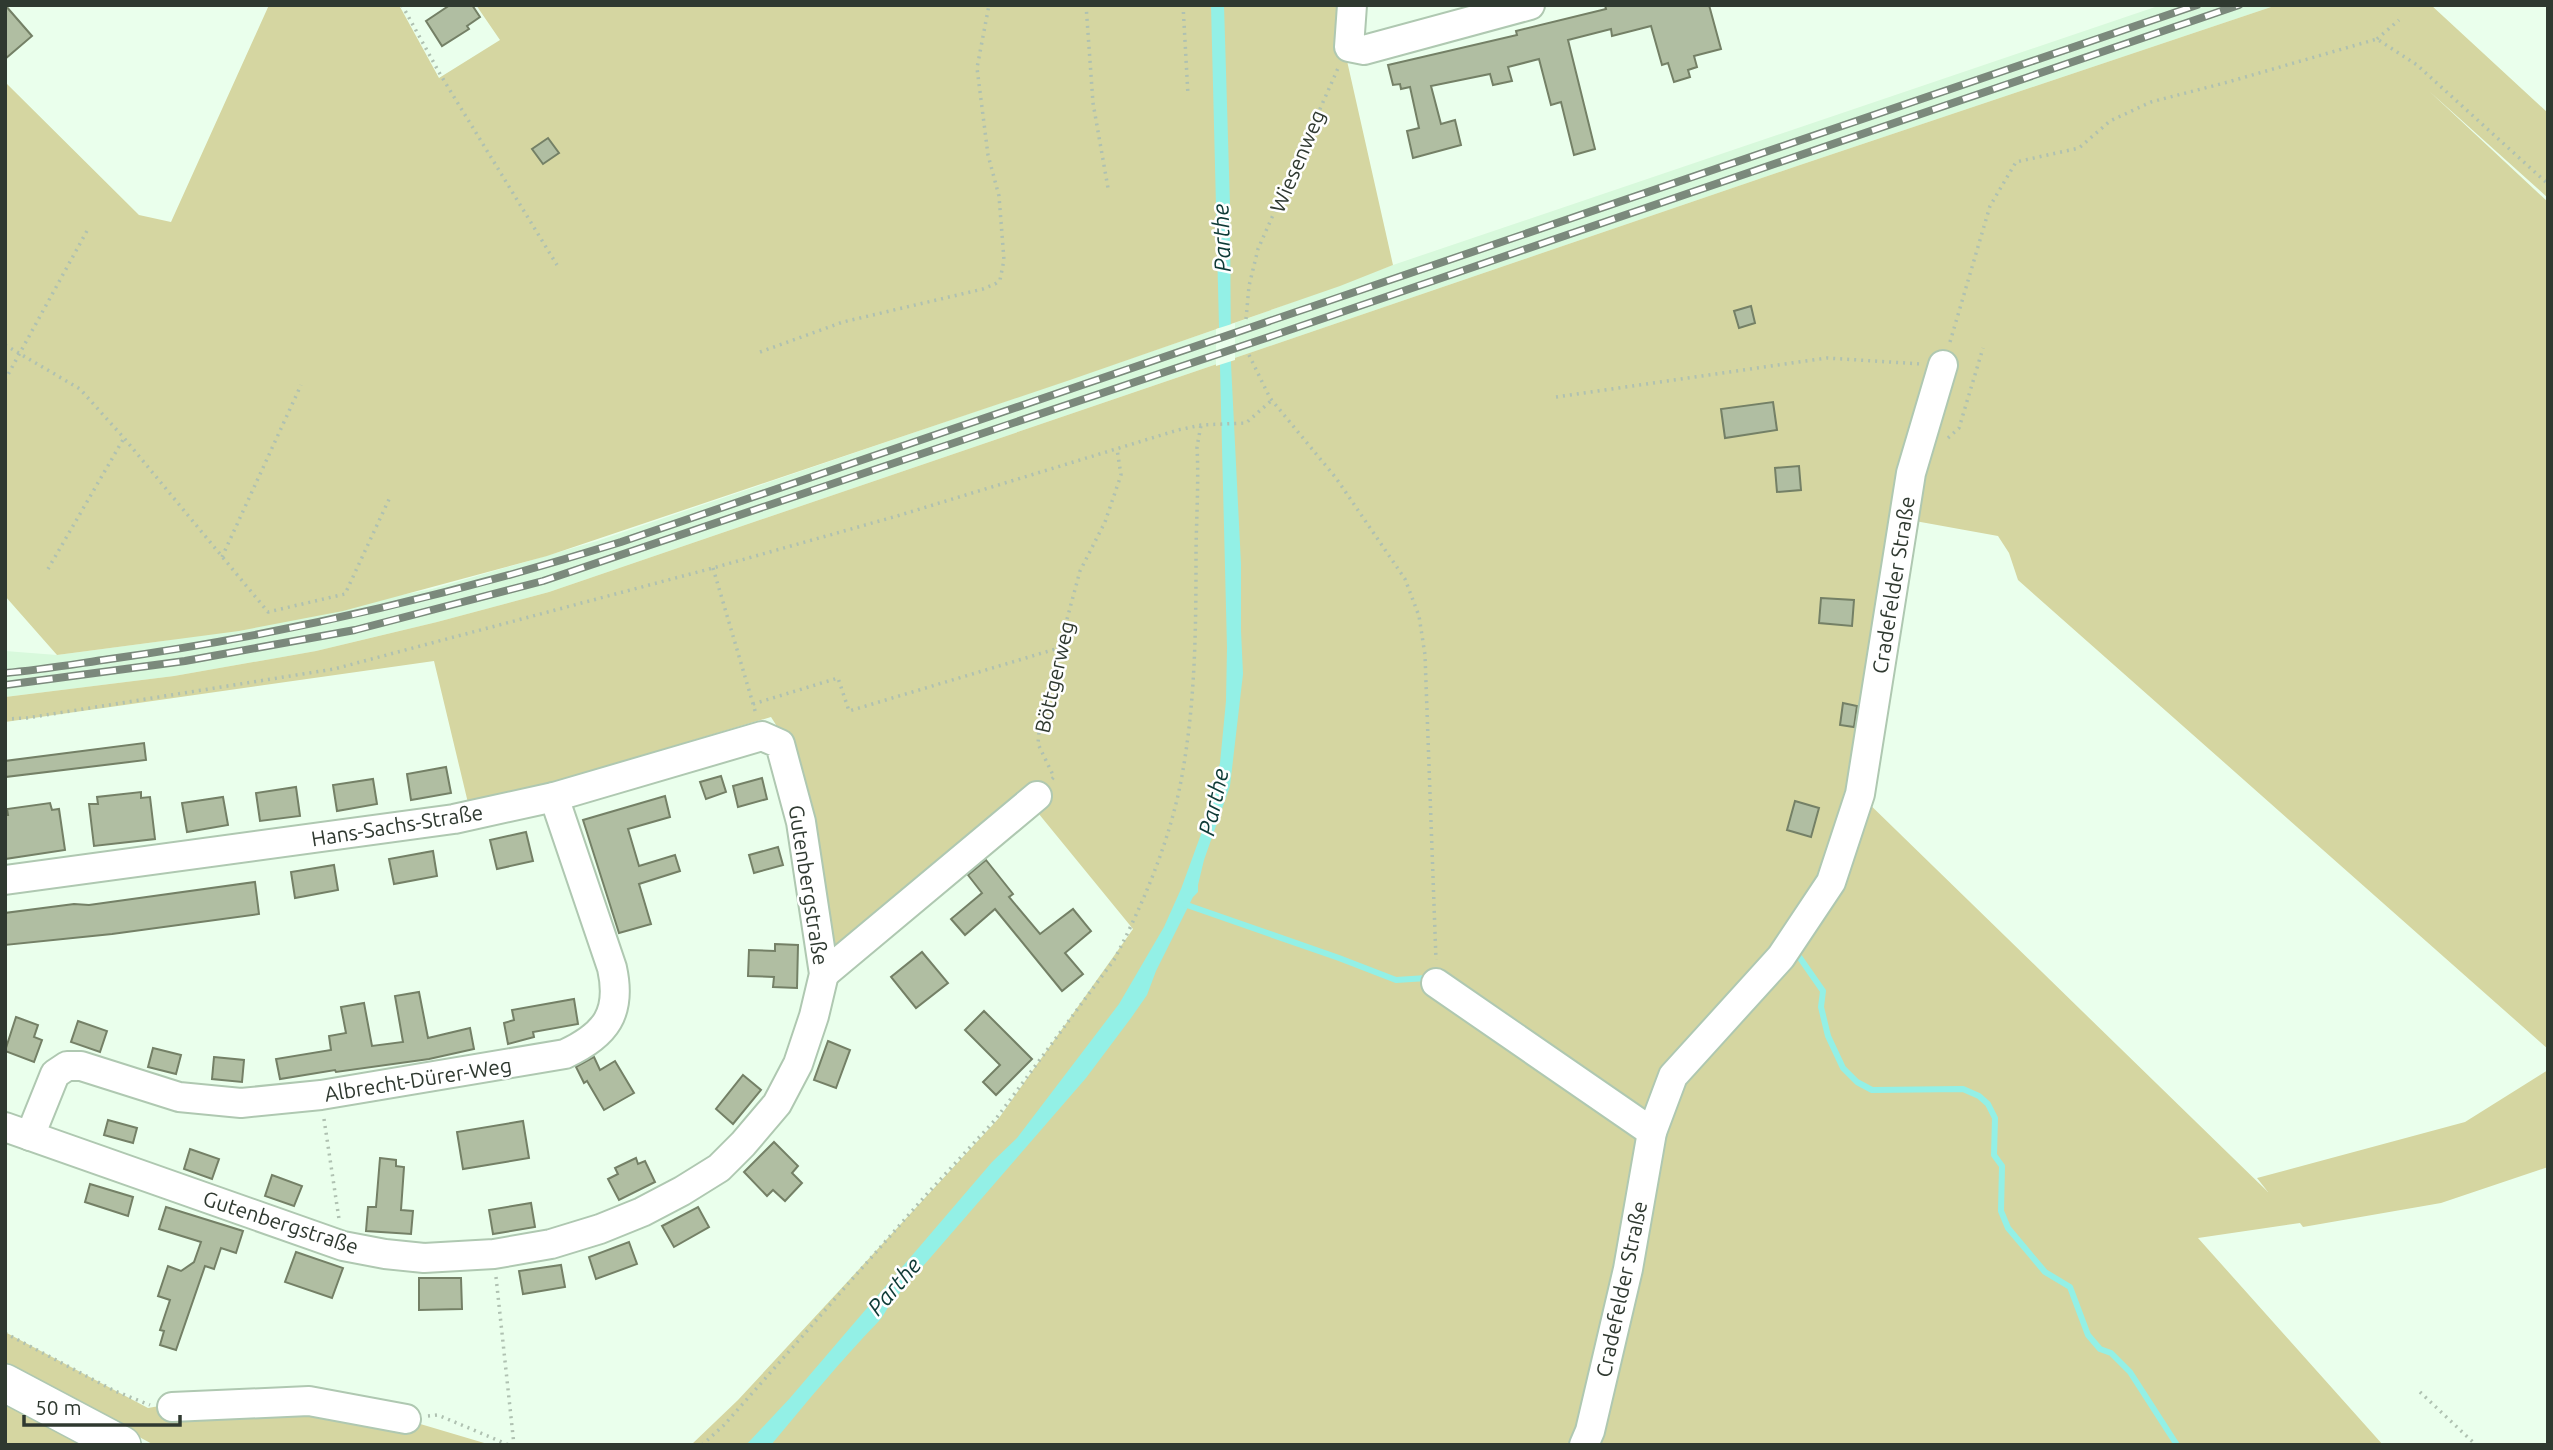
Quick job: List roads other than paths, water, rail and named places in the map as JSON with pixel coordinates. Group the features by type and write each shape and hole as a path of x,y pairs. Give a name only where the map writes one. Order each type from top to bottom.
{"main road":[{"path":"5,1383 122,1445"}],"street":[{"path":"1352,5 1349,47 1364,50 1530,5"},
{"name":"Cradefelder Straße","path":"1584,1445 1590,1431 1628,1269 1652,1132 1673,1076 1782,957 1831,882 1860,794 1911,473 1943,365"},
{"name":"Hans-Sachs-Straße","path":"5,880 454,819 554,797 771,740"},
{"name":"Gutenbergstraße","path":"18,1132 343,1245 424,1258 494,1254 551,1244 600,1229 642,1212 719,1168 777,1104 798,1064 824,974 802,822 771,740"},
{"path":"824,974 1037,796"},
{"name":"Albrecht-Dürer-Weg","path":"18,1132 55,1074 67,1066 81,1066 179,1097 241,1103 321,1095 565,1054 597,1037 614,1005 616,988 612,968 554,797"},
{"path":"1436,983 1652,1132"},
{"path":"172,1407 309,1401 405,1419"}],"water":[{"name":"Parthe","path":"1211,5 1224,5 1231,364 1241,564 1243,674 1230,786 1204,860 1198,892 1156,971 1147,995 1086,1078 771,1445 746,1445 790,1398 992,1162 1017,1138 1119,1004 1164,927 1204,826 1220,763 1226,701 1227,648"}],"waterway":[{"path":"1184,904 1396,980 1427,978"},
{"path":"1800,958 1823,991 1821,1007 1828,1036 1843,1068 1857,1082 1872,1090 1963,1089 1979,1096 1988,1104 1995,1118 1994,1155 2002,1166 2001,1211 2008,1228 2045,1272 2070,1287 2088,1335 2100,1349 2111,1353 2130,1372 2177,1445"}],"railway":[{"path":"5,673 175,649 304,625 432,596 621,542 2197,5"},
{"path":"5,685 185,661 355,630 543,581 1263,339 2239,5"}]}
